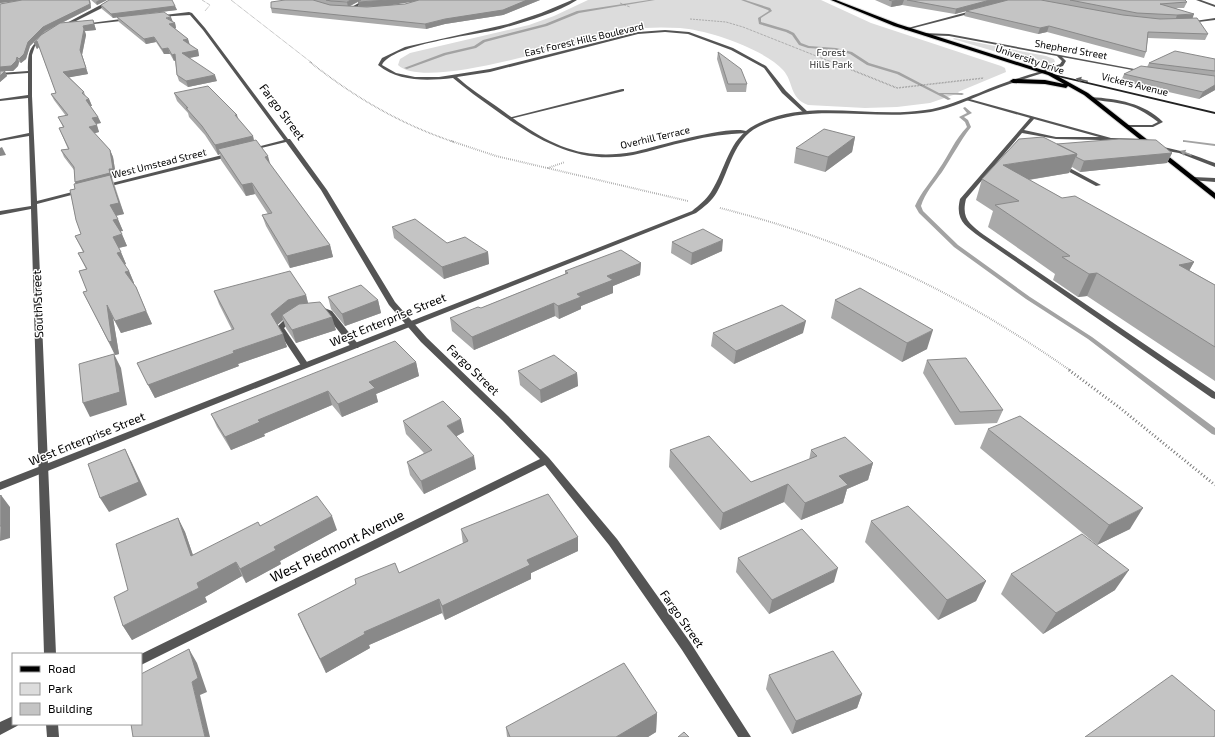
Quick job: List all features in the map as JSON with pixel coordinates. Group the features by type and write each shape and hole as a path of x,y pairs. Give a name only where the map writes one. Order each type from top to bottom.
{"main road":[{"name":"University Drive","path":"833,0 923,34 1050,74 1091,98 1215,197"},
{"name":"Vickers Avenue","path":"1050,74 1215,113"},
{"path":"1013,81 1045,82 1078,89"}],"street":[{"name":"South Street","path":"50,653 45,468 30,96 30,55 33,46 51,32 92,12 112,0"},
{"path":"350,9 366,0"},
{"name":"East Forest Hills Boulevard","path":"575,0 535,18 508,26 403,50 388,56 381,62 380,65 386,71 398,76 454,77 488,71 638,34 681,32 708,39 756,60 769,70 784,92 807,113"},
{"path":"1198,0 1215,6"},
{"path":"346,9 361,9"},
{"path":"906,28 978,10"},
{"name":"Fargo Street","path":"155,16 177,13 191,14 288,140 324,190 392,304 409,324 546,460 613,542 686,646 745,737"},
{"path":"61,26 132,19"},
{"path":"1186,22 1215,19"},
{"name":"Shepherd Street","path":"923,34 949,35 1149,72"},
{"path":"807,113 882,115 914,113 941,108 1013,81 1062,65 1064,61 1059,56"},
{"path":"0,74 30,72"},
{"name":"Overhill Terrace","path":"454,77 510,118 550,144 564,150 592,155 631,153 706,134 746,132 770,120 807,113"},
{"path":"510,118 622,90"},
{"path":"0,100 30,96"},
{"path":"1091,98 1123,101 1146,109 1161,122 1153,126 1126,126"},
{"path":"968,99 1110,139"},
{"path":"1032,118 963,199 960,208 961,216 982,236 1058,290 1215,396"},
{"path":"1021,131 1056,138"},
{"name":"West Enterprise Street","path":"0,486 694,212 705,205 713,196 735,146 746,132"},
{"path":"0,140 32,134"},
{"path":"1036,141 1056,138 1144,140"},
{"path":"243,152 288,140"},
{"path":"1009,145 1019,143"},
{"path":"1154,148 1180,150 1215,164"},
{"name":"West Umstead Street","path":"99,187 235,153"},
{"path":"1059,164 1098,185"},
{"path":"1193,179 1215,180"},
{"path":"0,213 84,191"},
{"path":"313,310 326,311 329,313 355,346"},
{"path":"300,313 284,322 280,328 305,365"},
{"name":"West Piedmont Avenue","path":"142,660 546,460"},
{"path":"0,729 12,723"},
{"path":"52,725 53,737"}],"path":[{"path":"231,0 339,83 371,106 395,119 465,147 496,156 692,202"},
{"path":"620,3 630,7"},
{"path":"912,87 936,83"},
{"path":"719,208 772,222 833,242 900,271 952,297 1015,334 1087,383 1215,485"}],"green space":[{"name":"Forest Hills Park","path":"588,0 821,0 871,23 1001,66 1005,68 1006,72 958,92 959,93 930,103 897,107 865,108 808,105 802,102 795,94 783,70 763,55 735,42 705,32 667,27 629,30 509,61 473,68 440,72 415,72 398,65 400,59 410,53 529,25 554,16"},
{"path":"953,39 1046,56 1054,59 1055,62 1047,65 1037,64"}],"building":[{"path":"22,0 89,0 90,4 43,27 28,42 24,54 19,59 17,57 16,61 11,66 0,67 0,4"},
{"path":"109,0 172,0 175,6 111,14 101,5"},
{"path":"285,0 313,0 330,5 367,7 405,4 419,0 527,0 503,10 445,19 425,24 271,8 271,2"},
{"path":"326,0 351,0 347,2"},
{"path":"361,0 388,0 358,2"},
{"path":"907,0 990,0 956,9"},
{"path":"1008,0 1041,0 1123,15 1160,19 1197,18 1208,34 1148,32 1146,52 1049,26 1040,28 966,11"},
{"path":"1070,0 1185,0 1187,2 1160,4 1194,14 1177,15 1137,13"},
{"path":"164,12 171,17 166,18 175,23 169,24 188,39 183,40 198,50 182,53 215,75 186,81 177,75 175,54 172,55 168,48 162,49 154,37 144,39 117,17"},
{"path":"93,20 94,24 83,26 84,29 80,50 86,68 63,72 84,92 82,93 89,99 86,100 98,117 92,118 97,125 89,127 110,150 113,169 109,169 110,173 75,182 74,167 61,150 69,149 59,128 64,127 58,117 68,115 51,94 56,93 37,41 34,43 41,35 60,23"},
{"path":"1175,51 1215,59 1215,71 1149,63"},
{"path":"718,52 741,69 747,84 728,84"},
{"path":"1141,66 1215,76 1215,85 1203,92 1124,74"},
{"path":"0,71 5,71 0,76"},
{"path":"208,86 237,115 235,115 253,136 215,145 202,126 186,108 188,108 174,93"},
{"path":"824,129 855,137 828,157 796,148"},
{"path":"1043,137 1077,154 1003,165 1062,198 1075,196 1194,262 1179,265 1215,285 1215,347 1097,273 1089,274 1062,257 1070,256 995,205 1019,201 982,179 1019,139"},
{"path":"1119,139 1156,140 1172,153 1084,161 1076,157 1077,154 1057,144"},
{"path":"256,140 268,156 265,157 330,245 287,256 262,215 272,213 252,183 242,185 218,149"},
{"path":"110,175 119,203 110,205 118,219 113,220 122,234 113,237 121,252 117,253 129,271 125,272 136,287 146,311 115,321 107,305 112,341 109,342 83,292 87,291 79,271 87,269 78,253 84,252 75,236 81,234 76,220 70,190 75,189 74,184"},
{"path":"415,219 447,243 465,237 488,252 442,267 392,227"},
{"path":"703,229 723,240 692,253 672,242"},
{"path":"621,250 641,263 607,276 613,280 577,294 581,297 558,306 554,303 472,337 450,318 478,307 481,308 568,273 565,271"},
{"path":"290,271 306,295 288,300 271,314 283,334 233,351 234,353 148,385 137,363 234,329 214,291"},
{"path":"361,285 378,300 342,314 328,297"},
{"path":"860,288 933,330 907,343 835,300"},
{"path":"320,302 332,317 292,330 282,315 299,304"},
{"path":"782,305 806,321 736,351 713,333"},
{"path":"395,341 416,362 369,382 375,388 338,404 328,391 258,420 260,422 225,437 211,414"},
{"path":"114,354 120,392 83,403 79,364"},
{"path":"554,355 577,373 540,390 518,371"},
{"path":"966,358 1003,410 960,412 927,360"},
{"path":"443,401 461,419 447,426 474,456 421,481 407,462 432,450 403,421"},
{"path":"1020,416 1143,508 1109,525 988,429"},
{"path":"709,436 751,482 817,456 811,450 845,437 873,463 839,476 848,485 805,503 788,484 723,513 670,450"},
{"path":"125,449 139,482 100,498 88,464"},
{"path":"548,494 578,537 527,560 530,565 442,606 439,599 364,632 365,634 320,659 298,614 356,584 355,579 395,563 399,573 468,541 461,529"},
{"path":"1,495 1,526 0,526 0,496"},
{"path":"317,496 332,516 274,547 276,550 240,569 236,562 197,583 199,588 123,626 114,597 128,590 116,544 178,518 191,556 258,522 260,526"},
{"path":"908,506 986,581 947,600 871,521"},
{"path":"802,529 838,568 772,600 738,558"},
{"path":"1082,534 1129,570 1056,613 1011,574"},
{"path":"189,649 198,678 192,682 205,737 133,737 131,725 142,725 142,673"},
{"path":"833,651 862,694 796,721 769,675"},
{"path":"624,663 657,713 616,737 510,737 506,727"},
{"path":"1172,675 1215,711 1215,736 1085,737"},
{"path":"684,732 689,737 678,737"}],"waterway":[{"path":"406,68 445,54 475,47 484,41 546,25 578,12 654,0"},
{"path":"742,0 769,9 771,11 759,18 760,23 793,34 800,44 809,47 836,49 851,53 868,64 898,73 949,99"},
{"path":"941,93 962,94"},
{"path":"965,108 970,113 961,117 967,121 969,127 958,141 940,172 920,200 918,206 921,212 956,246 1028,298 1090,338 1215,432"},
{"path":"1185,141 1215,145"}]}
